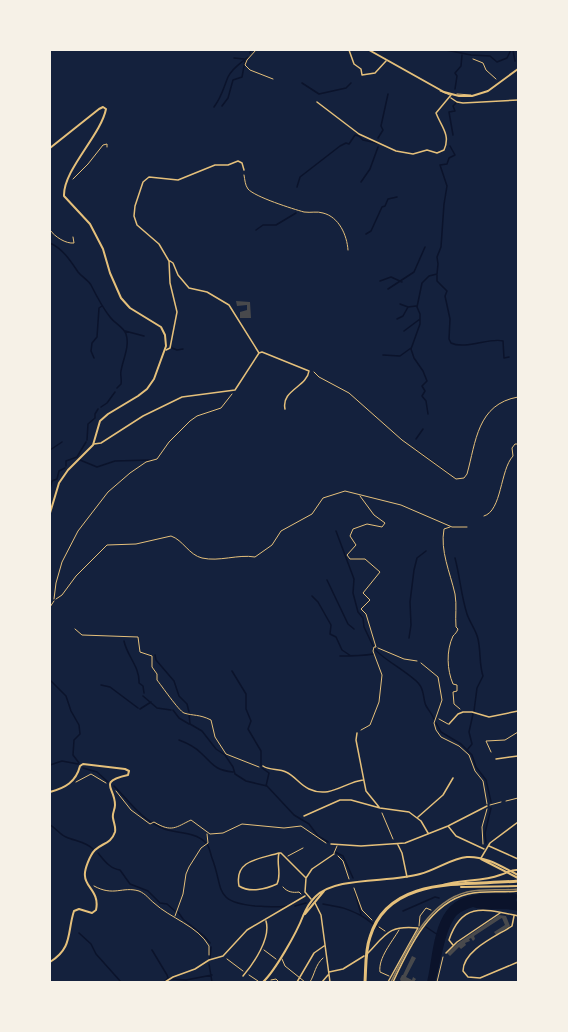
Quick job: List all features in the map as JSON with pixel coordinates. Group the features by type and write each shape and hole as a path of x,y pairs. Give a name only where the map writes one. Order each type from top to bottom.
{"main road":[{"path":"365,982 371,934 387,908 404,895 440,886 518,880"},
{"path":"435,887 461,887 518,880"}],"street":[{"path":"349,50 354,64 361,69 362,75 375,73 387,59"},
{"path":"369,50 438,88 457,102 519,100"},
{"path":"316,102 359,134 396,151 413,154 427,150 441,152 447,145 446,135 444,126 436,113 451,96 472,96 488,91 519,69"},
{"path":"50,148 99,109 103,107 106,109 65,186 64,199 90,224 103,249 121,298 132,309 161,327 165,335 166,350"},
{"path":"244,170 240,161 228,165 215,165 178,180 149,177 144,179 135,206 134,219 142,230 159,244 189,288 207,292 229,305 260,353"},
{"path":"50,513 57,487 63,476 93,444 101,419 141,395 150,386 166,350 170,348 177,312 170,283 169,261"},
{"path":"260,353 263,352 308,369 310,373 285,398 285,409"},
{"path":"93,444 101,443 143,416 182,397 235,390 260,353"},
{"path":"449,724 463,712 489,717 519,711"},
{"path":"357,733 356,740 367,794 380,808"},
{"path":"496,759 519,756"},
{"path":"50,792 72,782 78,776 82,764 125,768 129,771 128,775 116,778 111,783 110,789 115,803 113,816 115,830 108,843 93,852 85,874 85,880 96,897 96,910 92,913 79,909 74,912 68,940 59,955 50,962"},
{"path":"263,766 266,769 286,772 314,791 333,791 355,781 363,780"},
{"path":"417,817 442,795 453,777"},
{"path":"304,816 343,799 409,812 417,817 428,833"},
{"path":"331,844 361,846 396,844 447,826 487,806"},
{"path":"481,858 488,846 519,822"},
{"path":"447,826 456,836 484,850"},
{"path":"396,844 402,853 407,878"},
{"path":"488,846 519,859"},
{"path":"279,853 277,884 253,890 240,887 238,881 242,867 279,853 283,854 306,878"},
{"path":"304,895 306,878 312,869 334,854"},
{"path":"262,982 279,959 313,901 324,891 345,883 407,878 462,858 481,858 508,871 518,880"},
{"path":"440,886 484,879 519,870"},
{"path":"508,871 518,880"},
{"path":"461,887 488,888 518,880"},
{"path":"393,982 425,925 446,904 459,896 473,893 519,891"},
{"path":"304,895 313,901 321,915 330,982"},
{"path":"165,982 209,960 223,956 242,934 304,895"},
{"path":"453,945 449,940 461,917 469,911 501,912 519,916"},
{"path":"446,953 453,945 501,912"},
{"path":"514,916 512,926 479,946 465,962 463,971 468,977 480,978 519,962"},
{"path":"243,976 261,947 267,929 265,920"},
{"path":"322,982 329,974 358,961 387,933 399,929 418,928"},
{"path":"388,982 418,928"},
{"path":"297,982 314,953 324,945"}],"lane":[{"path":"50,230 55,236 68,243 74,243 73,237"},
{"path":"50,607 54,601"},
{"path":"421,663 438,677 442,700 434,725 440,735 459,746 469,756 475,771 483,781 487,806"},
{"path":"437,717 449,724"},
{"path":"506,801 519,798"},
{"path":"334,854 338,844"},
{"path":"287,858 291,853 303,848"},
{"path":"418,928 421,914 426,908 431,910"},
{"path":"391,977 379,969 399,929"},
{"path":"279,959 305,982"},
{"path":"323,961 327,960"}],"path":[{"path":"256,50 245,64 250,70 273,78"},
{"path":"474,59 483,63 486,70 500,84"},
{"path":"65,186 88,164 102,145 107,144 107,147"},
{"path":"244,170 245,182 253,193 280,205 309,213 322,213 333,219 344,232 348,250"},
{"path":"308,369 350,393 402,440 454,478 461,479 467,474 473,442 482,422 499,405 509,399 519,397"},
{"path":"54,601 62,562 81,525 108,492 146,462 157,459 169,442 190,421 225,405 235,390"},
{"path":"484,516 492,512 507,463 513,456 513,446 519,444"},
{"path":"54,601 110,543 136,544 171,536 200,557 213,559 243,555 255,557 270,547 281,531 312,514 323,498 345,491 401,505 452,527"},
{"path":"359,494 374,515 385,523 382,527 367,524 353,529 350,536 356,545 347,555 350,559 365,559 380,572 363,593 370,600 361,609 366,614 376,647 404,659 421,663"},
{"path":"463,712 454,704 453,692 457,692 457,685 453,684 448,673 448,654 458,629 456,627 455,594 448,574 442,537 444,529 467,527"},
{"path":"75,628 82,635 138,637 140,652 152,656 152,668 157,674 157,680 175,702 177,709 185,714 201,715 211,720 215,737 229,756 257,767 263,766"},
{"path":"357,733 368,727 377,711 382,678 373,651 376,647"},
{"path":"491,752 486,741 505,740 519,732"},
{"path":"484,850 482,827 487,806 506,801"},
{"path":"380,808 396,844"},
{"path":"152,822 177,829 189,820 210,834 224,833 242,824 287,828 301,826 327,844"},
{"path":"175,918 183,894 186,873 201,848 207,844 206,832"},
{"path":"334,854 342,861 349,879 353,878"},
{"path":"354,885 362,910 387,933"},
{"path":"93,886 106,892 140,891 206,941 209,946 209,960"},
{"path":"283,887 291,892 304,895"},
{"path":"261,947 279,959"},
{"path":"437,982 446,953"},
{"path":"310,982 319,961 327,955"},
{"path":"223,956 262,982"},
{"path":"268,981 276,979 279,982"}],"water":[{"path":"513,893 518,895 516,900 518,911 473,907 456,916 446,939 435,982 427,982 436,933 447,911 455,902 472,895"}],"building":[{"path":"236,301 250,302 251,318 240,318 240,312 247,310 247,305 237,306"},
{"path":"499,915 506,916 510,926 496,935 494,932 505,925 502,918 474,936 473,941 469,939 466,945 461,949 459,947 450,956 447,953 458,943"},
{"path":"412,956 416,958 406,977 416,979 414,982 401,982 400,979"}],"waterway":[{"path":"446,50 490,56 497,62 507,58 511,50"},
{"path":"511,50 513,50 515,61"},
{"path":"455,89 457,76 455,73 461,66 462,55"},
{"path":"214,107 230,74 248,57"},
{"path":"234,58 244,59"},
{"path":"222,106 228,98 233,80 242,77 245,61"},
{"path":"302,83 319,94 346,88 351,83"},
{"path":"378,138 383,130 381,126 388,94"},
{"path":"453,135 449,112 455,111 453,106 456,103"},
{"path":"297,187 300,177 340,146 349,144 355,135 363,140 377,143"},
{"path":"428,414 426,401 422,396 425,391 422,386 427,381 411,349 420,324 417,307 422,283 429,276 437,274 437,257 441,247 447,186 440,165 447,164 449,158 455,155 450,146"},
{"path":"361,182 370,169 378,147"},
{"path":"366,234 371,231 388,199 397,197"},
{"path":"256,230 263,225 276,225 296,213"},
{"path":"50,243 55,245 90,283 107,313 126,334 127,343 121,384 117,388"},
{"path":"388,289 414,272 425,247"},
{"path":"437,275 437,281 447,291 445,296 450,319 449,339 451,343 463,345 503,341 504,358 509,357"},
{"path":"380,281 391,277 402,282"},
{"path":"400,304 408,307"},
{"path":"94,358 91,351 92,343 97,337 99,308 102,306"},
{"path":"397,319 403,316 408,307 416,306"},
{"path":"404,331 420,319"},
{"path":"125,331 144,336"},
{"path":"172,348 183,349"},
{"path":"383,355 400,356 411,348"},
{"path":"101,407 115,392"},
{"path":"87,440 88,424 95,418 98,409"},
{"path":"416,439 423,429"},
{"path":"50,450 62,442"},
{"path":"66,466 66,461 77,457 86,442"},
{"path":"415,449 450,474"},
{"path":"80,460 97,467 115,461 150,460"},
{"path":"50,489 59,471 65,468"},
{"path":"336,531 354,579 353,593 358,612 363,618 364,627 373,646"},
{"path":"409,638 414,570 417,558 426,551"},
{"path":"455,558 465,607 478,639 483,676 477,688 474,711"},
{"path":"327,580 348,624 354,629"},
{"path":"312,596 331,625 330,634 336,637 342,650 351,656"},
{"path":"124,641 138,672 139,683 143,686 144,693"},
{"path":"374,648 419,684 426,705 434,719"},
{"path":"340,656 374,654"},
{"path":"155,655 156,660 174,681 179,696 187,704 189,712"},
{"path":"232,671 246,694 246,709 251,721 248,729 261,751 261,766"},
{"path":"50,680 66,696 79,725 80,734 74,740 73,755 79,763"},
{"path":"101,685 110,687 138,708"},
{"path":"143,696 157,708 171,710"},
{"path":"140,709 151,702"},
{"path":"173,710 179,718 189,724"},
{"path":"189,714 190,724 202,731 216,749 225,755 235,774 246,781 267,786 294,815 309,824 318,836 328,842"},
{"path":"468,749 472,744 469,732 473,714"},
{"path":"436,723 441,732 461,744 472,755 476,767 486,780 491,802"},
{"path":"179,740 196,749 218,768 233,772"},
{"path":"50,765 62,761 78,764"},
{"path":"83,768 97,772 108,782"},
{"path":"262,768 269,773 266,786"},
{"path":"114,786 142,815 155,824 167,830 201,838 210,850 222,892 226,897 232,901 255,906 287,906"},
{"path":"486,843 485,833 491,808"},
{"path":"50,825 64,836 93,849"},
{"path":"335,852 343,856 353,878"},
{"path":"98,853 110,866 120,870 130,884 148,891 160,903 167,904 175,911"},
{"path":"355,892 361,914"},
{"path":"403,911 435,897 439,898"},
{"path":"295,906 306,903"},
{"path":"323,904 350,910 384,930"},
{"path":"178,912 183,919"},
{"path":"184,920 210,943"},
{"path":"426,927 438,935"},
{"path":"79,933 91,944 96,954 121,982"},
{"path":"210,959 211,947"},
{"path":"152,950 167,975 168,978 164,982"},
{"path":"209,964 212,982"},
{"path":"172,979 186,980 212,975"}],"railway":[{"path":"391,982 420,928 440,906 453,897 467,892 518,889"}]}
